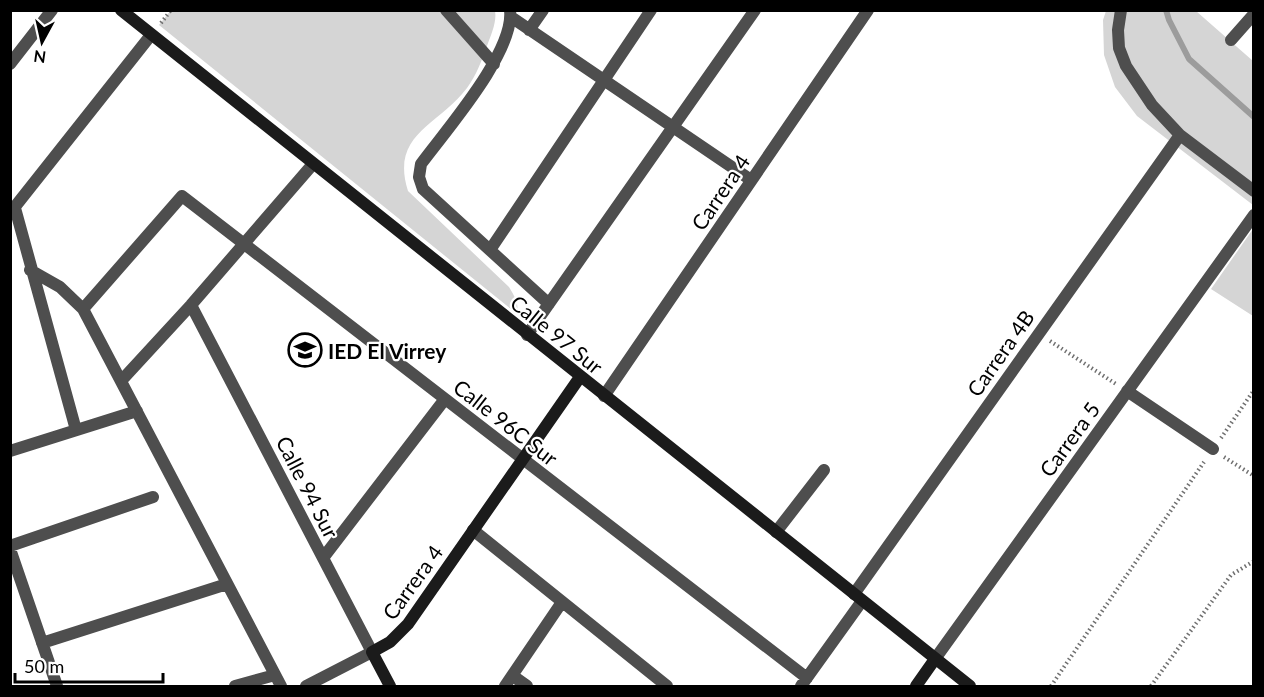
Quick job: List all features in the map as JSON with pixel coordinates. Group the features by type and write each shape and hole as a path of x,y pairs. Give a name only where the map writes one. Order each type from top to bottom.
{"street":[{"path":"10,64 52,10"},
{"name":"Calle 97 Sur","path":"121,10 970,687"},
{"path":"446,10 494,64"},
{"path":"529,30 543,10"},
{"path":"490,250 651,10"},
{"path":"527,335 755,10"},
{"name":"Carrera 4","path":"604,396 868,10"},
{"path":"1121,10 1118,30 1119,48 1126,66 1152,105 1180,135 1254,191"},
{"path":"549,303 423,189 419,177 421,164 494,64 505,42 510,14 529,30 751,180"},
{"path":"1231,40 1254,14"},
{"path":"76,430 13,210 151,35"},
{"name":"Carrera 4B","path":"804,682 858,597 1038,333 1180,135"},
{"path":"121,381 192,305 313,164"},
{"name":"Calle 96C Sur","path":"83,309 182,196 522,459 804,682"},
{"name":"Carrera 5","path":"916,687 1254,215"},
{"path":"30,270 60,287 83,309 281,687"},
{"name":"Calle 94 Sur","path":"192,305 390,687"},
{"name":"Carrera 4","path":"306,687 372,652 400,634 579,377"},
{"path":"1127,391 1213,449"},
{"path":"323,558 445,399"},
{"path":"10,451 137,411"},
{"path":"776,532 824,470"},
{"path":"57,687 10,548 153,497"},
{"path":"473,530 667,687"},
{"path":"42,643 227,584"},
{"path":"505,687 562,602"},
{"path":"235,687 275,675"},
{"path":"513,676 526,687"}],"path":[{"path":"1038,333 1127,391"},
{"path":"1051,687 1254,390"},
{"path":"1213,449 1254,476"},
{"path":"1151,687 1231,575 1254,561"}],"shaded area":[{"path":"171,10 495,11 492,33 473,78 455,101 411,143 406,156 404,172 408,191 509,287 517,303 517,314 159,25"},
{"path":"1106,11 1196,11 1253,61 1253,205 1137,116 1115,87 1104,55 1103,20"},
{"path":"1253,229 1253,316 1211,289"}],"waterway":[{"path":"1166,10 1189,59 1254,117"}],"place":[{"name":"IED El Virrey","path":"305,350"}]}
